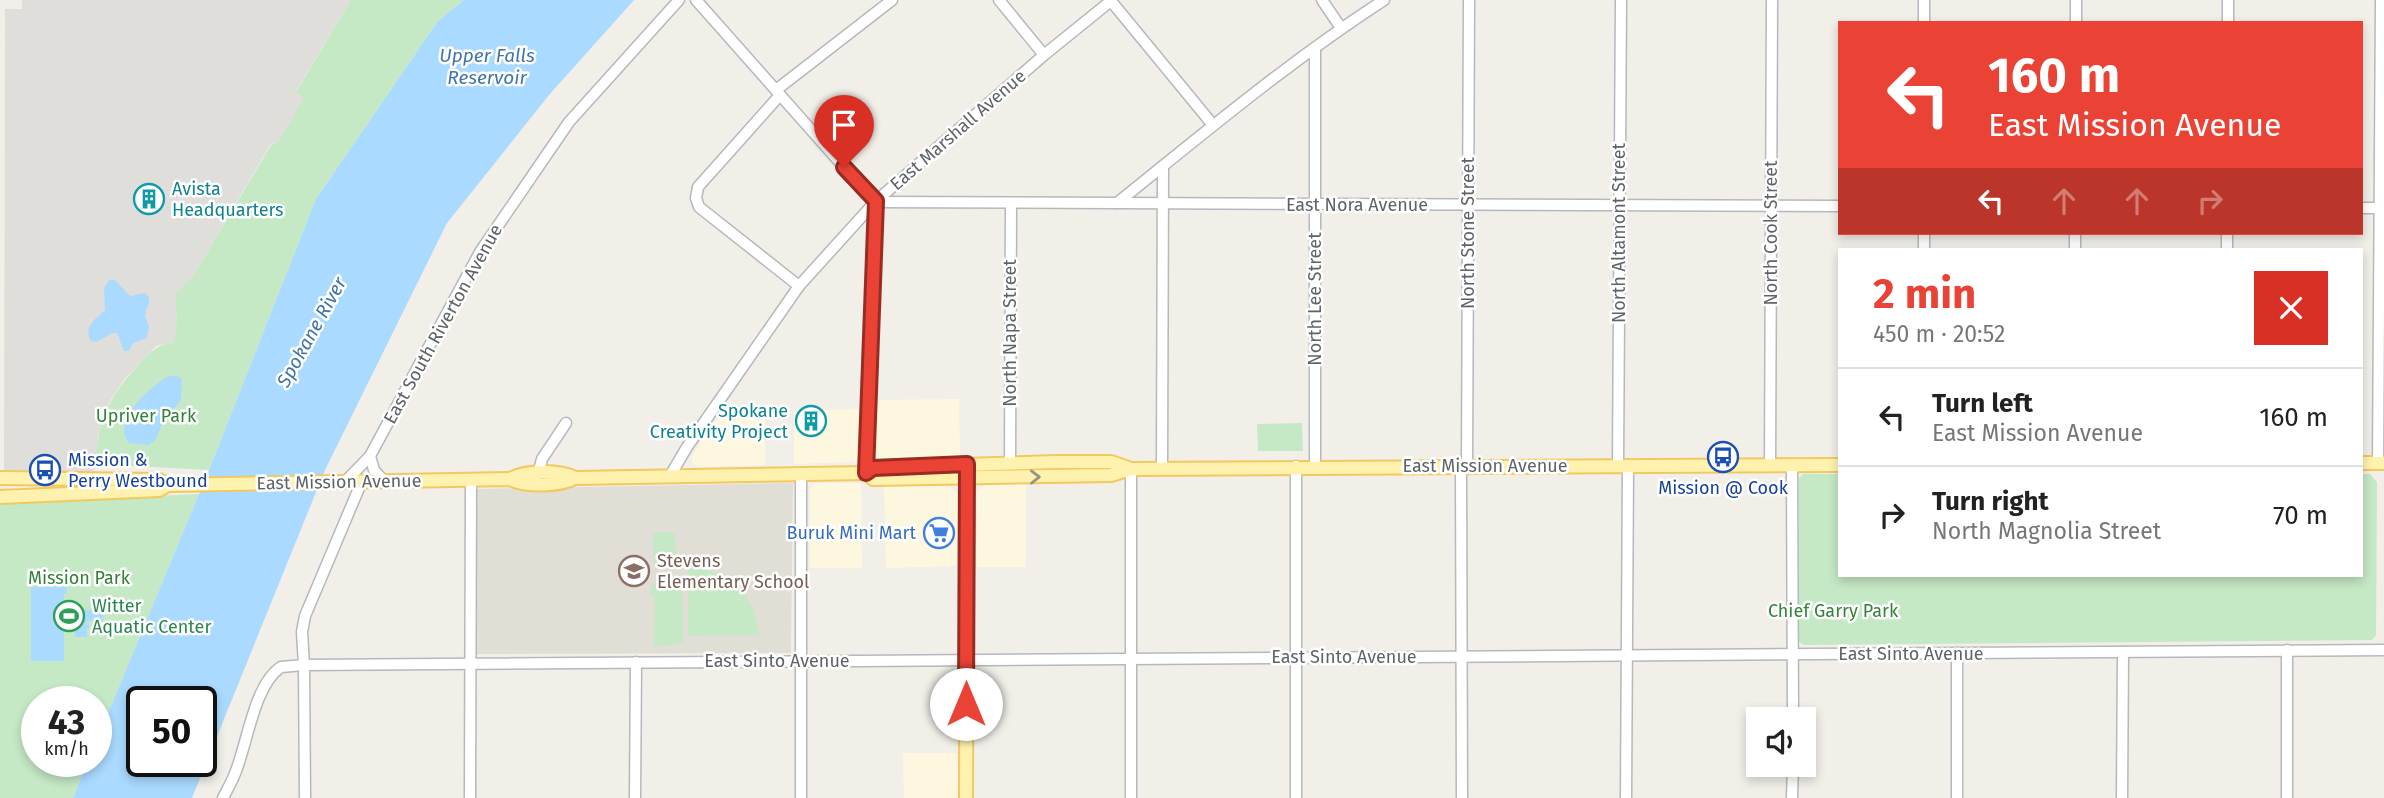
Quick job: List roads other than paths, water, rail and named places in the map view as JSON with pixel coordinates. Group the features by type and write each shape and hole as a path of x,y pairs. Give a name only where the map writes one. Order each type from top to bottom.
{"main road":[{"name":"East Mission Avenue","path":"0,497 159,490 170,485 510,479 518,483 566,482 575,478 866,473 873,468 1010,463 1111,463 1131,468 1838,465"},
{"path":"2363,463 2381,463"},
{"path":"966,798 967,464"},
{"name":"East Mission Avenue","path":"866,473 873,479 967,479 1111,475 1131,468"},
{"name":"East Mission Avenue","path":"510,479 518,474 566,474 575,478"},
{"name":"East Mission Avenue","path":"0,478 159,480 170,485"}],"street":[{"name":"East South Riverton Avenue","path":"343,482 370,456 480,252 569,122 679,0"},
{"path":"695,0 876,201 866,473"},
{"path":"799,286 699,207 696,198 698,187 778,93 892,0"},
{"path":"999,0 1044,55"},
{"path":"1321,0 1341,28"},
{"path":"1117,204 1213,125 1341,28 1384,0"},
{"name":"North Stone Street","path":"1462,798 1469,0"},
{"name":"North Altamont Street","path":"1621,0 1619,206 1628,654 1626,798"},
{"name":"North Cook Street","path":"1770,465 1772,0"},
{"path":"1924,0 1924,21"},
{"path":"2076,0 2076,21"},
{"path":"2228,0 2228,21"},
{"path":"2381,0 2381,463"},
{"path":"1112,1 1213,125"},
{"name":"East Marshall Avenue","path":"670,476 687,447 799,286 876,201 1044,55 1112,1"},
{"name":"North Lee Street","path":"1315,48 1315,466"},
{"path":"1162,468 1163,167"},
{"name":"East Nora Avenue","path":"876,201 1838,206"},
{"name":"North Napa Street","path":"1010,463 1011,203"},
{"path":"2363,208 2379,208"},
{"path":"538,474 542,459 566,423"},
{"path":"370,456 374,470 384,481"},
{"path":"1792,465 1793,707"},
{"path":"1296,466 1296,798"},
{"path":"1131,468 1131,798"},
{"path":"801,473 801,798"},
{"path":"470,798 471,480"},
{"path":"305,798 302,632 305,615 362,481"},
{"path":"2287,650 2287,798"},
{"name":"East Sinto Avenue","path":"223,798 236,772 250,724 267,682 281,667 304,665 2384,650"},
{"path":"2122,798 2123,652"},
{"path":"1956,798 1957,653"},
{"path":"635,798 636,662"},
{"path":"1792,798 1793,777"}],"water":[{"name":"Upper Falls Reservoir","path":"464,0 634,0 549,95 447,223 325,470 217,736 217,686 126,686 126,777 201,777 192,798 73,798 82,777 112,777 112,703 209,470 316,199 438,21"},
{"path":"109,280 115,280 130,296 144,293 149,298 145,316 149,327 147,338 133,343 129,351 124,351 117,333 96,342 91,341 89,336 89,327 105,310 104,288"},
{"path":"169,376 178,376 182,380 181,399 161,427 155,441 148,445 129,443 125,424 129,414 153,387"},
{"path":"31,587 67,587 67,593 64,594 64,661 31,661"},
{"path":"75,610 103,610 103,621 87,621 87,637 75,637"}],"place":[{"name":"Avista Headquarters","path":"149,199"},
{"name":"Spokane Creativity Project","path":"811,421"},
{"name":"Mission @ Cook","path":"1723,457"},
{"name":"Mission & Perry Westbound","path":"45,470"},
{"name":"Buruk Mini Mart","path":"939,533"},
{"name":"Stevens Elementary School","path":"634,571"},
{"name":"Witter Aquatic Center","path":"69,616"}],"water label":[{"name":"Spokane River","path":"311,332"}],"park label":[{"name":"Upriver Park","path":"146,416"},
{"name":"Mission Park","path":"79,578"},
{"name":"Chief Garry Park","path":"1833,611"}]}
